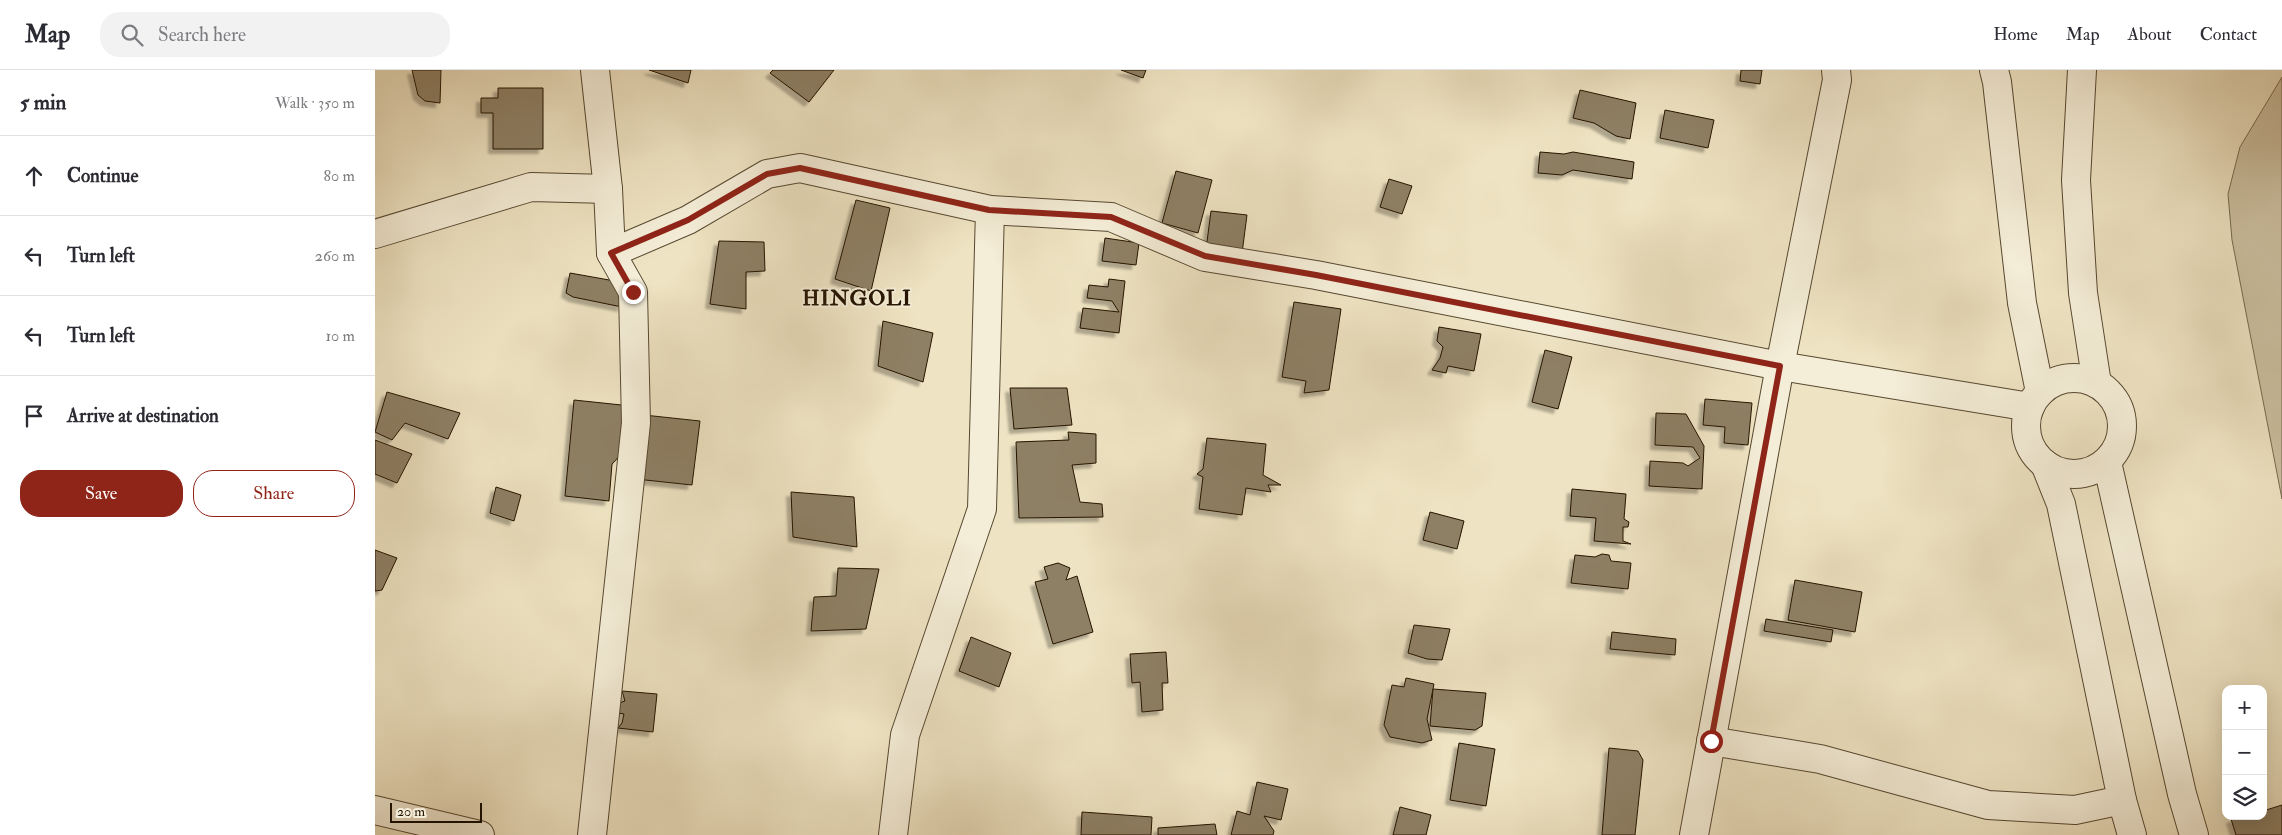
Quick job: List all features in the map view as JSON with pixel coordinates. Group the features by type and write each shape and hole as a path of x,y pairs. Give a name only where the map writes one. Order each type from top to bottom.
{"street":[{"path":"592,835 636,423 633,292 611,253 608,189 595,70"},
{"path":"1694,835 1780,366 1837,80 1836,70"},
{"path":"1994,70 2035,400"},
{"path":"2082,70 2076,180 2083,293 2097,384"},
{"path":"611,253 688,220 767,174 800,168 989,210 1111,217 1205,256 1297,272 1780,366 2035,400"},
{"path":"375,234 531,187 608,189"},
{"path":"893,835 905,735 982,509 989,210"},
{"path":"2067,379 2083,379 2097,384 2109,393 2118,406 2122,420 2121,435 2116,449 2107,462 2093,470 2076,474 2059,472 2045,464 2034,452 2028,438 2026,422 2035,400 2052,383 2067,379"},
{"path":"2107,462 2182,794 2194,835"},
{"path":"2045,464 2061,504 2122,800 2133,835"},
{"path":"1711,741 1821,759 1988,805 2075,810 2122,800"},
{"path":"375,810 480,835"}],"shaded area":[{"path":"2282,77 2282,499 2232,240 2228,194 2240,147"}],"building":[{"path":"412,70 441,70 440,103 425,101 418,95"},
{"path":"649,70 691,70 688,83"},
{"path":"773,70 834,70 809,102 770,73"},
{"path":"1121,70 1146,70 1143,78"},
{"path":"1741,70 1762,70 1760,84 1740,81"},
{"path":"498,88 543,88 543,149 493,149 493,113 481,113 481,98 498,98"},
{"path":"1580,90 1636,103 1630,139 1616,136 1594,123 1573,118"},
{"path":"1665,110 1714,120 1708,148 1660,138"},
{"path":"1540,152 1564,154 1573,152 1634,162 1632,179 1573,170 1562,175 1538,173"},
{"path":"1176,171 1212,180 1198,233 1162,223"},
{"path":"1389,179 1412,186 1402,214 1380,207"},
{"path":"856,200 890,208 871,291 835,279"},
{"path":"1211,211 1247,215 1241,261 1205,257"},
{"path":"1105,238 1139,243 1136,265 1102,261"},
{"path":"719,241 764,242 765,271 746,272 746,309 710,304"},
{"path":"570,273 626,283 622,307 573,297 566,293"},
{"path":"1109,279 1125,281 1119,333 1080,328 1083,308 1119,312 1112,301 1087,298 1089,285 1108,287"},
{"path":"1294,302 1341,309 1329,390 1304,393 1306,381 1282,377"},
{"path":"883,321 933,333 923,382 878,366"},
{"path":"1439,327 1481,334 1474,371 1448,366 1446,373 1432,370 1440,358 1443,347 1437,341"},
{"path":"1545,350 1572,357 1558,409 1532,402"},
{"path":"1010,388 1067,388 1072,425 1014,429"},
{"path":"387,392 460,413 448,439 405,423 392,440 375,432"},
{"path":"1705,399 1752,403 1748,445 1724,443 1725,427 1703,425"},
{"path":"574,400 631,406 627,448 612,464 609,501 565,496"},
{"path":"1656,413 1686,414 1704,446 1702,489 1649,486 1650,461 1683,463 1688,466 1700,458 1693,447 1655,445"},
{"path":"644,415 700,421 692,485 636,479"},
{"path":"1068,432 1096,434 1096,463 1072,465 1080,502 1102,504 1103,517 1019,518 1016,442 1069,440"},
{"path":"1207,438 1266,444 1263,475 1281,485 1268,485 1271,492 1246,488 1242,515 1199,509 1203,477 1197,474 1203,469"},
{"path":"375,440 412,454 397,483 375,474"},
{"path":"496,487 521,495 514,521 490,513"},
{"path":"1572,489 1626,494 1624,519 1629,522 1628,527 1623,527 1623,541 1631,544 1594,541 1596,518 1570,516"},
{"path":"791,492 854,497 857,547 793,537"},
{"path":"1430,512 1464,521 1457,549 1423,540"},
{"path":"375,550 397,558 382,590 375,591"},
{"path":"1602,554 1609,555 1611,561 1631,563 1628,589 1571,583 1575,555 1595,557"},
{"path":"1058,563 1070,568 1066,580 1077,576 1093,632 1053,644 1035,582 1048,579 1044,567"},
{"path":"838,568 879,569 866,629 811,631 814,597 836,596"},
{"path":"1795,580 1862,592 1855,632 1788,620"},
{"path":"1766,619 1833,630 1831,642 1764,631"},
{"path":"1414,625 1450,629 1442,660 1427,659 1408,653"},
{"path":"1612,632 1676,639 1675,655 1610,649"},
{"path":"971,637 1011,653 999,687 959,671"},
{"path":"1166,652 1168,683 1162,683 1163,710 1142,712 1140,682 1132,683 1130,654"},
{"path":"1406,678 1434,684 1427,719 1432,740 1422,743 1390,737 1384,725 1392,685 1404,687"},
{"path":"1433,689 1486,693 1482,726 1475,730 1430,726"},
{"path":"622,691 657,694 653,732 618,728 622,723 624,714 613,712 614,705 625,701"},
{"path":"1459,743 1495,749 1486,806 1450,800"},
{"path":"1609,748 1638,751 1643,760 1635,835 1602,835"},
{"path":"1257,782 1288,789 1281,820 1264,816 1274,831 1273,835 1231,835 1237,811 1250,815"},
{"path":"2282,805 2282,835 2236,835 2231,820 2267,820 2267,810"},
{"path":"1400,807 1431,815 1426,835 1393,835"},
{"path":"1082,812 1152,817 1151,835 1081,835"},
{"path":"1215,824 1217,835 1158,835 1158,828"}],"district":[{"name":"HINGOLI","path":"857,298"}],"route":[{"path":"633,292 611,253 688,220 767,174 800,168 989,210 1111,217 1205,256 1316,275 1780,366 1711,741"}]}
